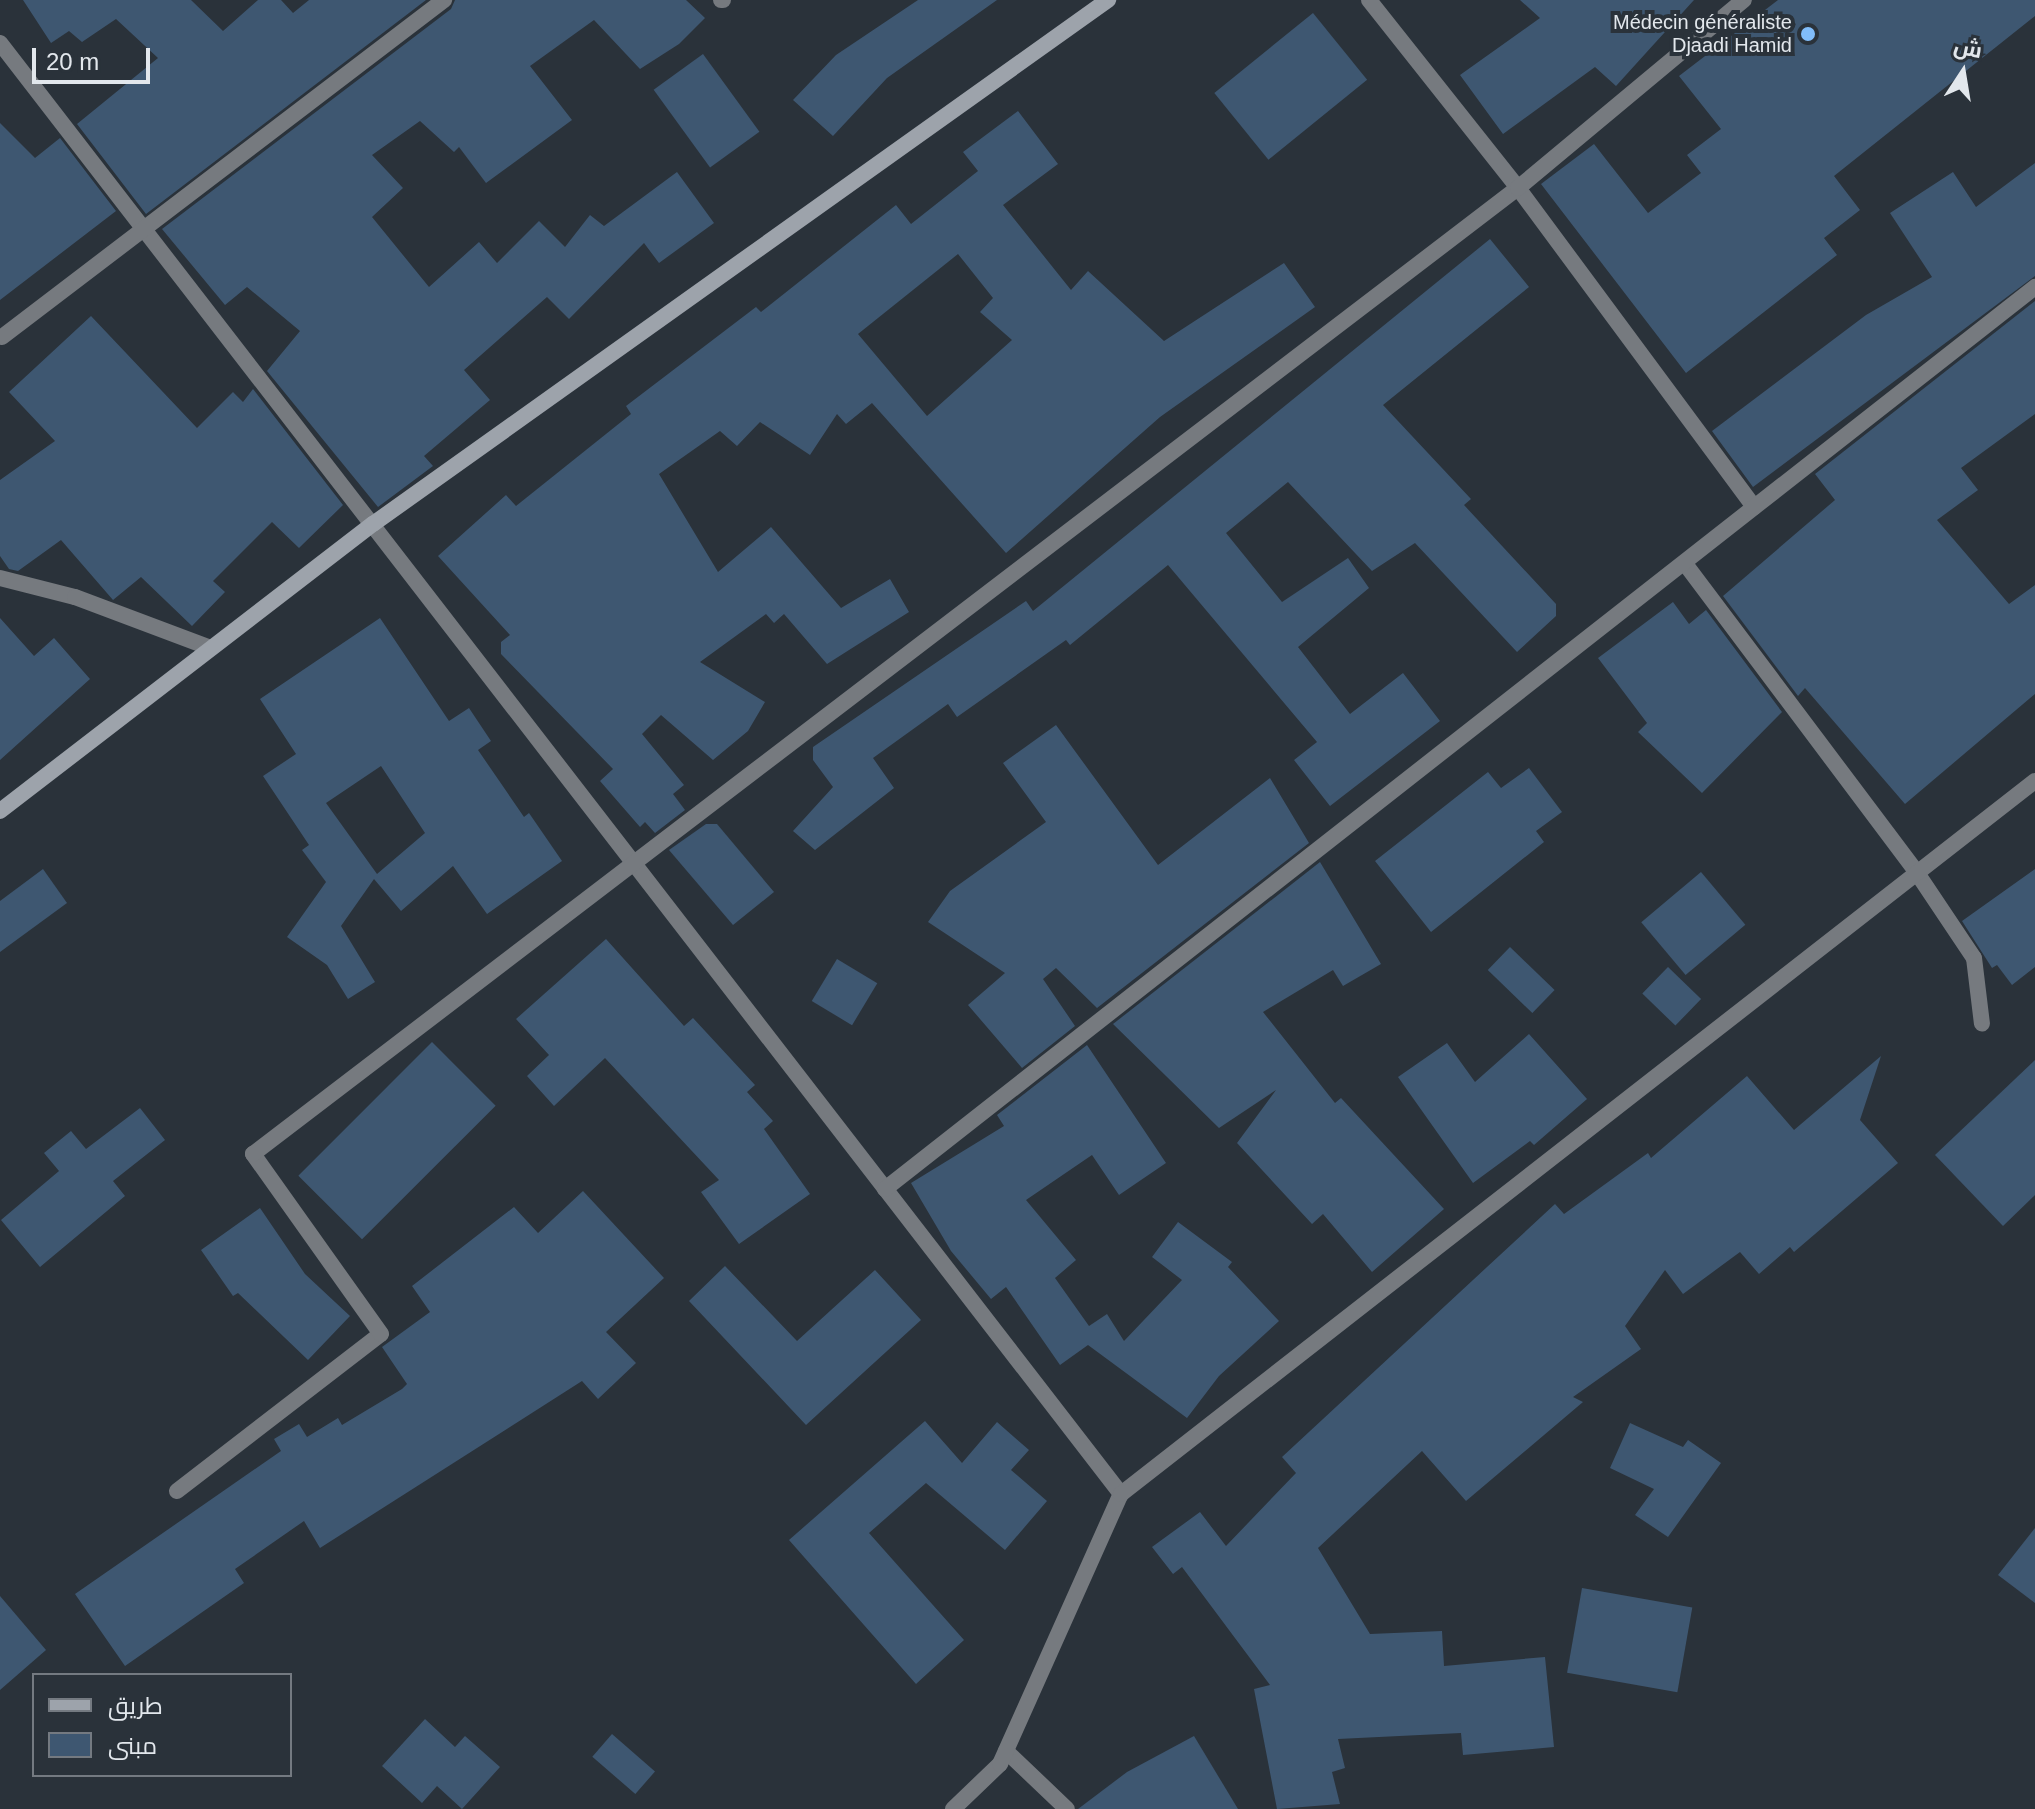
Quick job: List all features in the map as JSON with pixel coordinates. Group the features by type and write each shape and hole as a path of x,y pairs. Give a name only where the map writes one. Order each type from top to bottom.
{"street":[{"path":"2,337 444,0"},
{"path":"0,811 373,524 1108,0"},
{"path":"1369,0 1518,188 1754,507"},
{"path":"177,1491 381,1334 253,1154 632,861 1518,188 1744,0"},
{"path":"0,43 1121,1494"},
{"path":"885,1189 1686,565 1754,507 2035,287"},
{"path":"1686,565 1917,873 1974,958 1982,1024"},
{"path":"0,578 75,597 211,648"},
{"path":"953,1809 1000,1764 1121,1494 2035,781"},
{"path":"1006,1751 1067,1809"}],"building":[{"path":"23,0 191,0 223,31 258,0 281,0 293,13 309,0 426,0 146,214 77,124 158,58 116,19 82,42 69,31 51,43"},
{"path":"455,0 686,0 705,18 679,44 640,69 594,20 530,66 572,120 486,183 459,147 454,152 420,121 372,155 403,188 372,217 429,287 479,242 497,263 539,221 565,247 590,215 604,226 677,172 714,223 659,263 644,243 569,319 547,297 464,370 490,400 424,456 433,466 378,507 267,371 300,331 247,287 225,305 162,229 451,9"},
{"path":"918,0 997,0 887,78 833,136 793,100 836,55"},
{"path":"1520,0 1694,0 1616,86 1595,67 1503,134 1460,75 1540,18"},
{"path":"1778,0 2035,0 2035,16 1834,176 1860,210 1824,238 1837,255 1686,373 1541,184 1594,144 1648,213 1701,173 1687,155 1721,129 1679,76"},
{"path":"1313,13 1367,80 1268,160 1214,93"},
{"path":"703,54 759,132 710,168 654,90"},
{"path":"1018,111 1058,164 1003,205 1071,290 1088,271 1164,341 1284,263 1315,307 1160,417 1006,553 872,403 846,424 837,414 810,455 760,422 737,446 720,431 659,474 718,572 771,527 841,608 890,579 909,612 827,664 784,614 774,623 766,614 700,662 765,702 748,731 713,760 661,715 642,734 684,785 673,794 685,810 655,833 645,822 640,827 600,781 613,769 501,654 501,642 510,635 438,556 506,495 516,506 631,414 626,406 756,307 761,312 896,205 911,224 978,171 963,152","holes":["958,254 993,298 980,312 1012,340 927,416 858,334"]},
{"path":"0,123 35,158 60,138 116,211 0,300"},
{"path":"2035,163 2035,276 1753,487 1712,431 1866,315 1932,277 1890,213 1953,172 1976,207"},
{"path":"1490,239 1529,287 1383,405 1471,499 1464,505 1556,604 1556,616 1517,652 1415,543 1372,571 1288,482 1226,533 1282,602 1348,558 1369,588 1298,647 1350,714 1403,673 1440,721 1330,806 1294,760 1317,742 1168,565 1070,645 1066,640 957,717 948,704 873,758 894,788 815,850 793,831 833,787 813,760 813,747 1026,601 1033,611"},
{"path":"2035,301 2035,414 1961,468 1978,490 1937,520 2009,604 2035,585 2035,694 1905,804 1805,688 1798,696 1723,596 1835,500 1815,474"},
{"path":"91,316 197,428 233,392 243,402 253,389 343,505 299,548 272,522 213,581 225,592 192,626 141,577 113,600 61,540 18,571 9,569 0,556 0,480 55,441 9,392"},
{"path":"1673,602 1689,624 1706,610 1782,712 1702,793 1638,732 1647,723 1598,658"},
{"path":"0,618 34,656 54,638 90,679 0,760"},
{"path":"380,618 449,721 469,708 491,741 478,750 524,817 529,813 562,861 487,914 453,866 401,911 374,879 341,926 375,982 348,999 327,965 287,937 326,882 302,850 309,845 263,776 296,754 260,699","holes":["381,766 425,833 377,874 326,803"]},
{"path":"1056,725 1158,865 1270,778 1309,843 1097,1008 1056,968 1043,979 1075,1026 1022,1068 968,1005 1005,973 928,922 950,891 1046,822 1003,763"},
{"path":"1529,768 1562,812 1536,831 1544,842 1431,932 1375,861 1488,772 1501,788"},
{"path":"706,824 717,824 774,892 733,925 669,850"},
{"path":"1320,862 1381,964 1343,986 1333,970 1263,1012 1335,1103 1341,1098 1444,1209 1372,1272 1323,1214 1312,1224 1237,1143 1276,1090 1219,1128 1113,1024"},
{"path":"43,869 67,903 0,952 0,901"},
{"path":"2035,869 2035,967 2012,985 1997,965 1992,968 1962,921"},
{"path":"1701,872 1745,925 1686,975 1641,922"},
{"path":"606,939 684,1026 693,1018 755,1085 747,1092 773,1121 764,1129 810,1194 739,1244 701,1192 719,1180 605,1058 554,1106 527,1076 549,1055 516,1019"},
{"path":"1510,947 1555,990 1532,1013 1488,970"},
{"path":"837,959 877,983 852,1025 812,1001"},
{"path":"1668,967 1701,999 1675,1026 1642,994"},
{"path":"1529,1034 1587,1099 1534,1145 1530,1141 1473,1183 1398,1077 1447,1043 1475,1082"},
{"path":"432,1042 496,1106 362,1239 298,1176"},
{"path":"1087,1045 1166,1163 1119,1195 1092,1155 1026,1200 1076,1260 1055,1278 1089,1326 1107,1314 1124,1341 1182,1280 1152,1257 1178,1222 1232,1262 1228,1267 1279,1321 1219,1376 1187,1418 1088,1345 1060,1365 1006,1287 991,1299 951,1251 911,1183 1004,1126 997,1115"},
{"path":"1881,1056 1860,1120 1898,1163 1794,1252 1790,1247 1759,1274 1740,1252 1683,1294 1665,1270 1625,1326 1641,1349 1573,1397 1583,1402 1466,1501 1422,1451 1318,1548 1370,1634 1442,1631 1444,1666 1545,1657 1554,1747 1463,1755 1461,1733 1338,1739 1345,1768 1332,1772 1340,1804 1277,1809 1254,1689 1270,1685 1182,1567 1173,1574 1152,1547 1200,1512 1226,1546 1296,1473 1282,1457 1555,1204 1564,1214 1648,1153 1651,1158 1747,1076 1794,1130"},
{"path":"2035,1060 2035,1195 2003,1226 1935,1155"},
{"path":"140,1108 165,1140 113,1181 125,1196 40,1267 1,1220 59,1171 44,1153 71,1131 86,1149"},
{"path":"583,1191 664,1278 606,1332 636,1363 598,1399 582,1381 320,1548 304,1521 235,1569 244,1583 125,1666 75,1594 281,1451 274,1439 299,1424 307,1437 338,1418 342,1425 402,1389 407,1384 382,1347 430,1312 412,1286 514,1207 538,1233"},
{"path":"260,1208 305,1274 350,1316 308,1360 238,1293 233,1296 201,1250"},
{"path":"725,1266 797,1341 875,1270 921,1320 806,1425 689,1301"},
{"path":"925,1421 962,1463 997,1422 1029,1450 1011,1470 1047,1501 1005,1550 926,1483 869,1533 964,1640 916,1684 789,1540"},
{"path":"1630,1423 1683,1447 1688,1440 1721,1463 1668,1537 1635,1515 1654,1489 1610,1468"},
{"path":"2035,1528 2035,1603 1998,1575"},
{"path":"1582,1588 1692,1607 1677,1692 1567,1673"},
{"path":"0,1596 46,1650 0,1690"},
{"path":"425,1719 455,1747 465,1736 500,1767 462,1809 437,1786 422,1803 382,1766"},
{"path":"612,1734 655,1771 635,1794 592,1757"},
{"path":"1194,1736 1238,1809 1078,1809 1127,1772"}],"place":[{"name":"Médecin généraliste Djaadi Hamid","path":"1808,34"}]}
